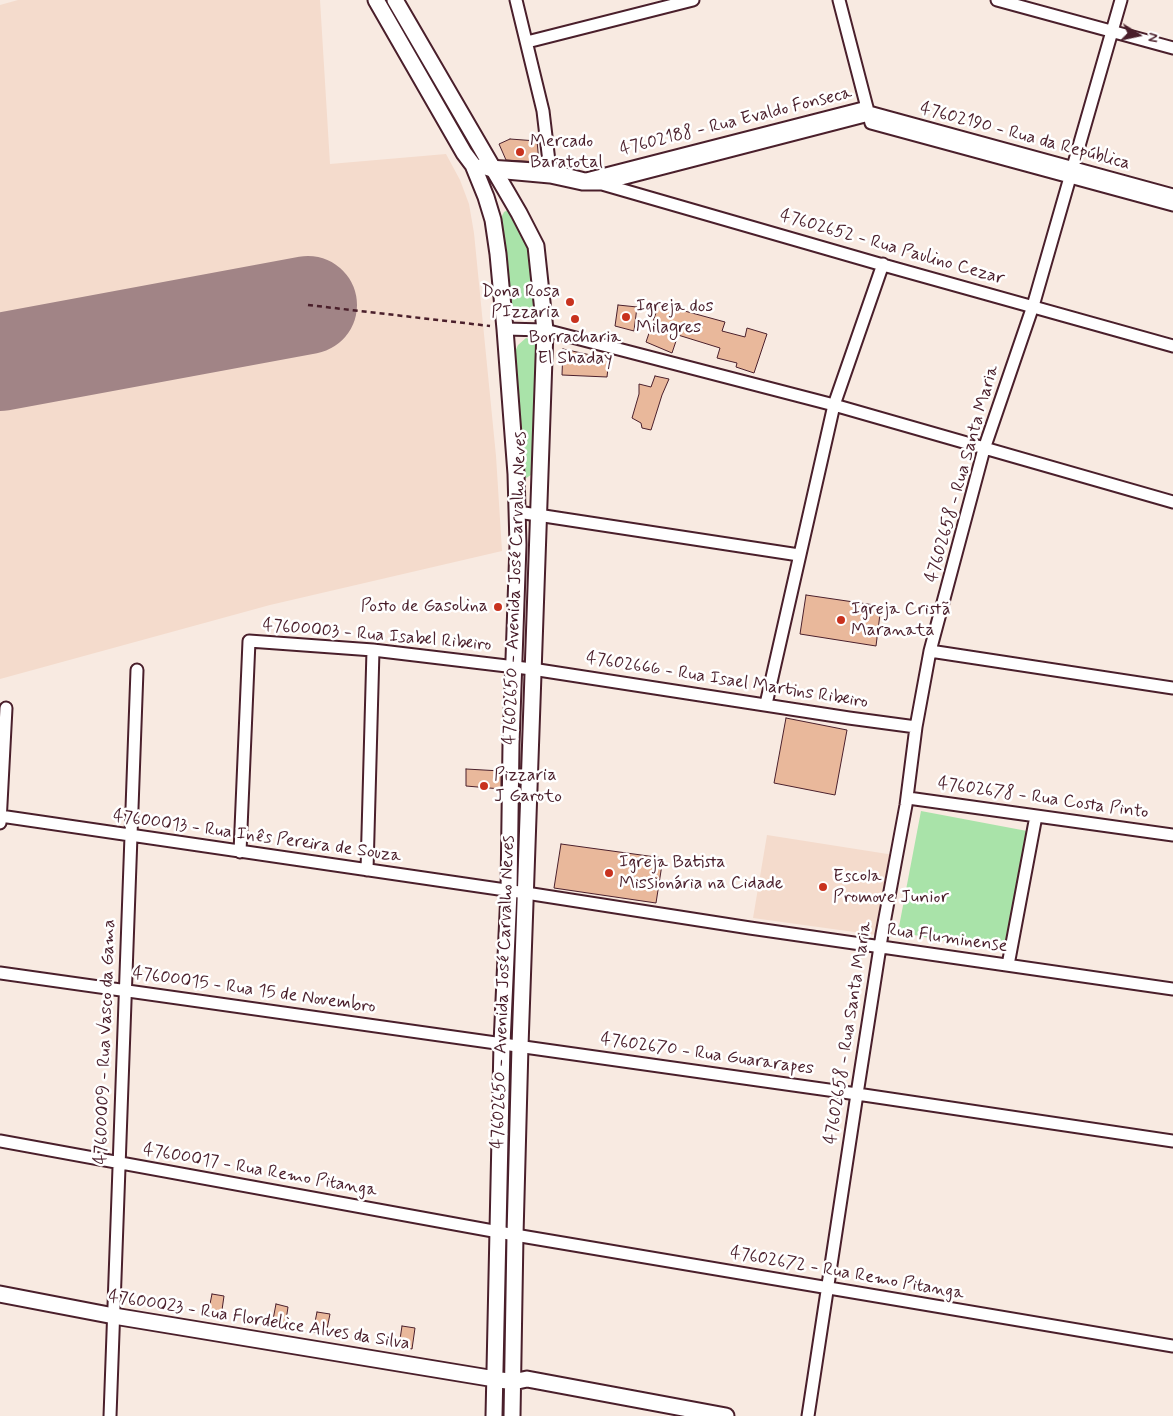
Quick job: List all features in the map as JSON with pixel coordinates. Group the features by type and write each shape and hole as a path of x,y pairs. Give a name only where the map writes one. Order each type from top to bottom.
{"street":[{"path":"376,0 464,153 473,165 486,197 493,220 498,254 505,329 518,512 518,545 511,744 509,892 502,1044 494,1416"},
{"name":"47602650 - Avenida José Carvalho Neves","path":"395,0 536,246 545,330 520,1046 512,1416"},
{"path":"516,0 543,111 550,170"},
{"path":"527,42 693,0"},
{"path":"602,184 869,114 839,0"},
{"path":"996,0 1173,48"},
{"name":"47602658 - Rua Santa Maria","path":"808,1416 880,947 908,798 916,727 930,651 984,449 1033,306 1121,0"},
{"name":"47602190 - Rua da República","path":"869,114 1071,172 1173,195"},
{"name":"47602188 - Rua Evaldo Fonseca","path":"585,179 869,114"},
{"name":"47602652 - Rua Paulino Cezar","path":"473,165 582,184 602,184"},
{"name":"47602652 - Rua Paulino Cezar","path":"494,170 550,170 585,179 1173,346"},
{"path":"1071,172 1173,205"},
{"path":"766,704 834,405 883,264"},
{"path":"505,329 545,330 834,405 1173,502"},
{"path":"518,512 799,555"},
{"name":"47600003 - Rua Isabel Ribeiro","path":"240,852 249,641 373,650 532,669"},
{"path":"367,870 373,650"},
{"path":"930,651 1173,688"},
{"name":"47602666 - Rua Isael Martins Ribeiro","path":"532,669 916,727"},
{"name":"47600009 - Rua Vasco da Gama","path":"110,1416 137,670"},
{"path":"0,824 6,708"},
{"path":"511,744 530,745"},
{"name":"47602678 - Rua Costa Pinto","path":"908,798 1173,835"},
{"name":"47600013 - Rua Inês Pereira de Souza","path":"0,816 509,892"},
{"path":"1008,965 1036,816"},
{"name":"Rua Fluminense","path":"509,892 1173,989"},
{"name":"47600015 - Rua 15 de Novembro","path":"0,973 502,1044"},
{"name":"47602670 - Rua Guararapes","path":"502,1044 1173,1140"},
{"name":"47600017 - Rua Remo Pitanga","path":"0,1142 515,1235"},
{"name":"47602672 - Rua Remo Pitanga","path":"515,1235 1173,1346"},
{"name":"47600023 - Rua Flordelice Alves da Silva","path":"0,1294 114,1316 513,1382"},
{"path":"513,1382 527,1379 726,1416"},
{"path":"513,1382 526,1388 679,1416"}],"path":[{"path":"308,305 505,329"}],"shaded area":[{"path":"18,0 320,0 330,164 446,154 460,180 469,204 474,233 496,456 502,551 270,605 0,679 0,5"},
{"name":"Escola Promove Junior","path":"767,835 894,855 876,935 753,918"}],"green space":[{"path":"508,210 526,243 533,274 533,305 530,312 514,316 510,313 508,303 502,224 502,216"},
{"path":"526,338 533,340 536,345 538,380 534,432 534,470 526,478 520,474 512,358 518,345"},
{"path":"921,811 1027,831 1004,952 898,932"}],"building":[{"name":"Mercado Baratotal","path":"510,139 537,141 539,162 506,160 499,144"},
{"path":"659,304 725,322 722,331 745,337 747,328 767,334 754,373 736,367 737,363 717,358 720,348 678,335 672,353 646,342"},
{"name":"Igreja dos Milagres","path":"618,305 637,307 634,331 615,326"},
{"path":"563,349 609,359 607,377 562,375"},
{"path":"655,376 669,379 651,430 642,428 641,423 632,418 639,394 639,384 651,387"},
{"name":"Igreja Cristã Maranata","path":"806,595 881,606 876,646 800,634"},
{"path":"786,718 847,730 835,795 774,783"},
{"path":"466,769 501,771 501,789 466,786"},
{"name":"Igreja Batista Missionária na Cidade","path":"561,844 663,858 656,903 554,888"},
{"path":"212,1294 224,1296 221,1317 208,1314"},
{"path":"276,1304 288,1307 285,1327 272,1325"},
{"path":"317,1312 330,1314 326,1334 313,1332"},
{"path":"402,1326 415,1328 412,1349 399,1346"}],"runway":[{"path":"0,362 308,305"}],"place":[{"name":"Mercado Baratotal","path":"520,152"},
{"name":"Dona Rosa PIzzaria","path":"570,302"},
{"name":"Igreja dos Milagres","path":"626,317"},
{"name":"Borracharia El Shaday","path":"575,319"},
{"name":"Posto de Gasolina","path":"498,607"},
{"name":"Igreja Cristã Maranata","path":"841,620"},
{"name":"Pizzaria J Garoto","path":"484,786"},
{"name":"Igreja Batista Missionária na Cidade","path":"609,873"},
{"name":"Escola Promove Junior","path":"823,887"}]}
